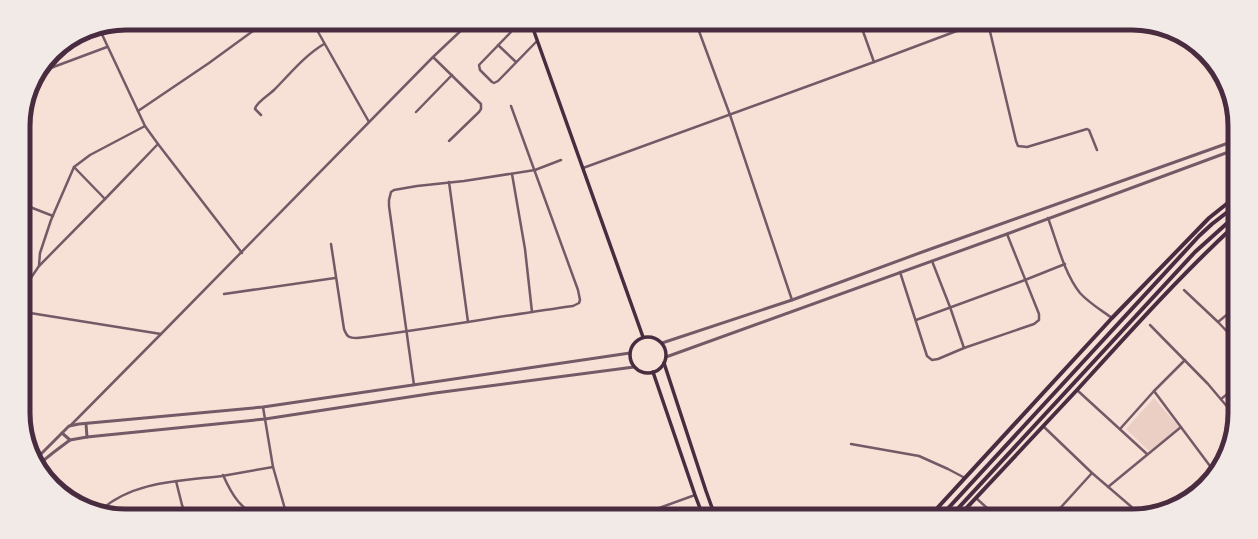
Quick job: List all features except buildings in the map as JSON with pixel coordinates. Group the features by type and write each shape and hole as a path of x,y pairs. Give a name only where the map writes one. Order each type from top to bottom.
{"main road":[{"path":"533,30 643,338"},
{"path":"936,509 1112,318 1209,218 1228,203"},
{"path":"947,509 1199,236 1228,212"},
{"path":"957,509 1195,252 1228,222"},
{"path":"965,509 1137,324 1228,232"},
{"path":"650,337 657,339 662,343 665,349 666,356 664,363 660,369 654,372 646,373 640,371 634,366 631,360 630,353 632,346 636,341 643,338 650,337"},
{"path":"664,363 712,509"},
{"path":"654,372 700,509"}],"street":[{"path":"138,111 254,30"},
{"path":"316,30 369,122"},
{"path":"40,455 433,57 462,30"},
{"path":"511,30 479,65 480,70 494,83 498,81 537,40"},
{"path":"699,30 730,115 792,300"},
{"path":"863,30 874,62"},
{"path":"583,168 959,30"},
{"path":"990,30 1018,146 1022,148 1027,147 1087,129 1091,133 1097,150"},
{"path":"102,33 146,126 158,144 242,252"},
{"path":"261,115 255,109 256,105 273,90 294,67 314,50 324,44"},
{"path":"498,45 516,62"},
{"path":"50,68 108,47"},
{"path":"433,57 480,101 482,106 479,112 449,141"},
{"path":"416,112 452,75"},
{"path":"331,244 344,329 346,336 352,338 407,332 579,304 580,300 578,290 511,106"},
{"path":"39,266 40,253 53,216 74,167 90,156 146,126"},
{"path":"662,343 792,300 1228,143"},
{"path":"30,279 39,266 158,144"},
{"path":"666,356 1007,234 1228,152"},
{"path":"414,385 389,206 390,194 394,190 402,188 535,170 561,160"},
{"path":"74,167 106,199"},
{"path":"512,174 525,249 532,312"},
{"path":"449,182 468,322"},
{"path":"30,207 53,216"},
{"path":"1048,218 1065,264 1074,283 1089,301 1112,318"},
{"path":"900,272 928,356 932,360 938,359 964,348 1037,322 1039,314 1007,234"},
{"path":"932,261 964,348"},
{"path":"916,320 1065,264"},
{"path":"224,294 335,278"},
{"path":"1184,290 1228,333"},
{"path":"30,313 161,334"},
{"path":"1218,322 1228,314"},
{"path":"1150,325 1185,360 1228,408"},
{"path":"69,426 263,407 630,353"},
{"path":"1120,429 1185,360"},
{"path":"43,461 70,440 265,419 435,393 634,366"},
{"path":"1077,389 1147,454"},
{"path":"1154,392 1211,467"},
{"path":"1221,400 1228,394"},
{"path":"263,407 273,466 285,509"},
{"path":"86,424 87,438"},
{"path":"1043,426 1092,473 1134,509"},
{"path":"1108,487 1181,427"},
{"path":"62,433 70,440"},
{"path":"851,444 919,456 965,478"},
{"path":"105,506 112,500 134,490 176,481 223,475 273,466"},
{"path":"1059,509 1092,473"},
{"path":"223,475 231,493 247,509"},
{"path":"176,481 184,509"},
{"path":"656,509 695,495"},
{"path":"976,497 989,509"}],"shaded area":[{"path":"1154,398 1179,427 1149,451 1126,429"}]}
